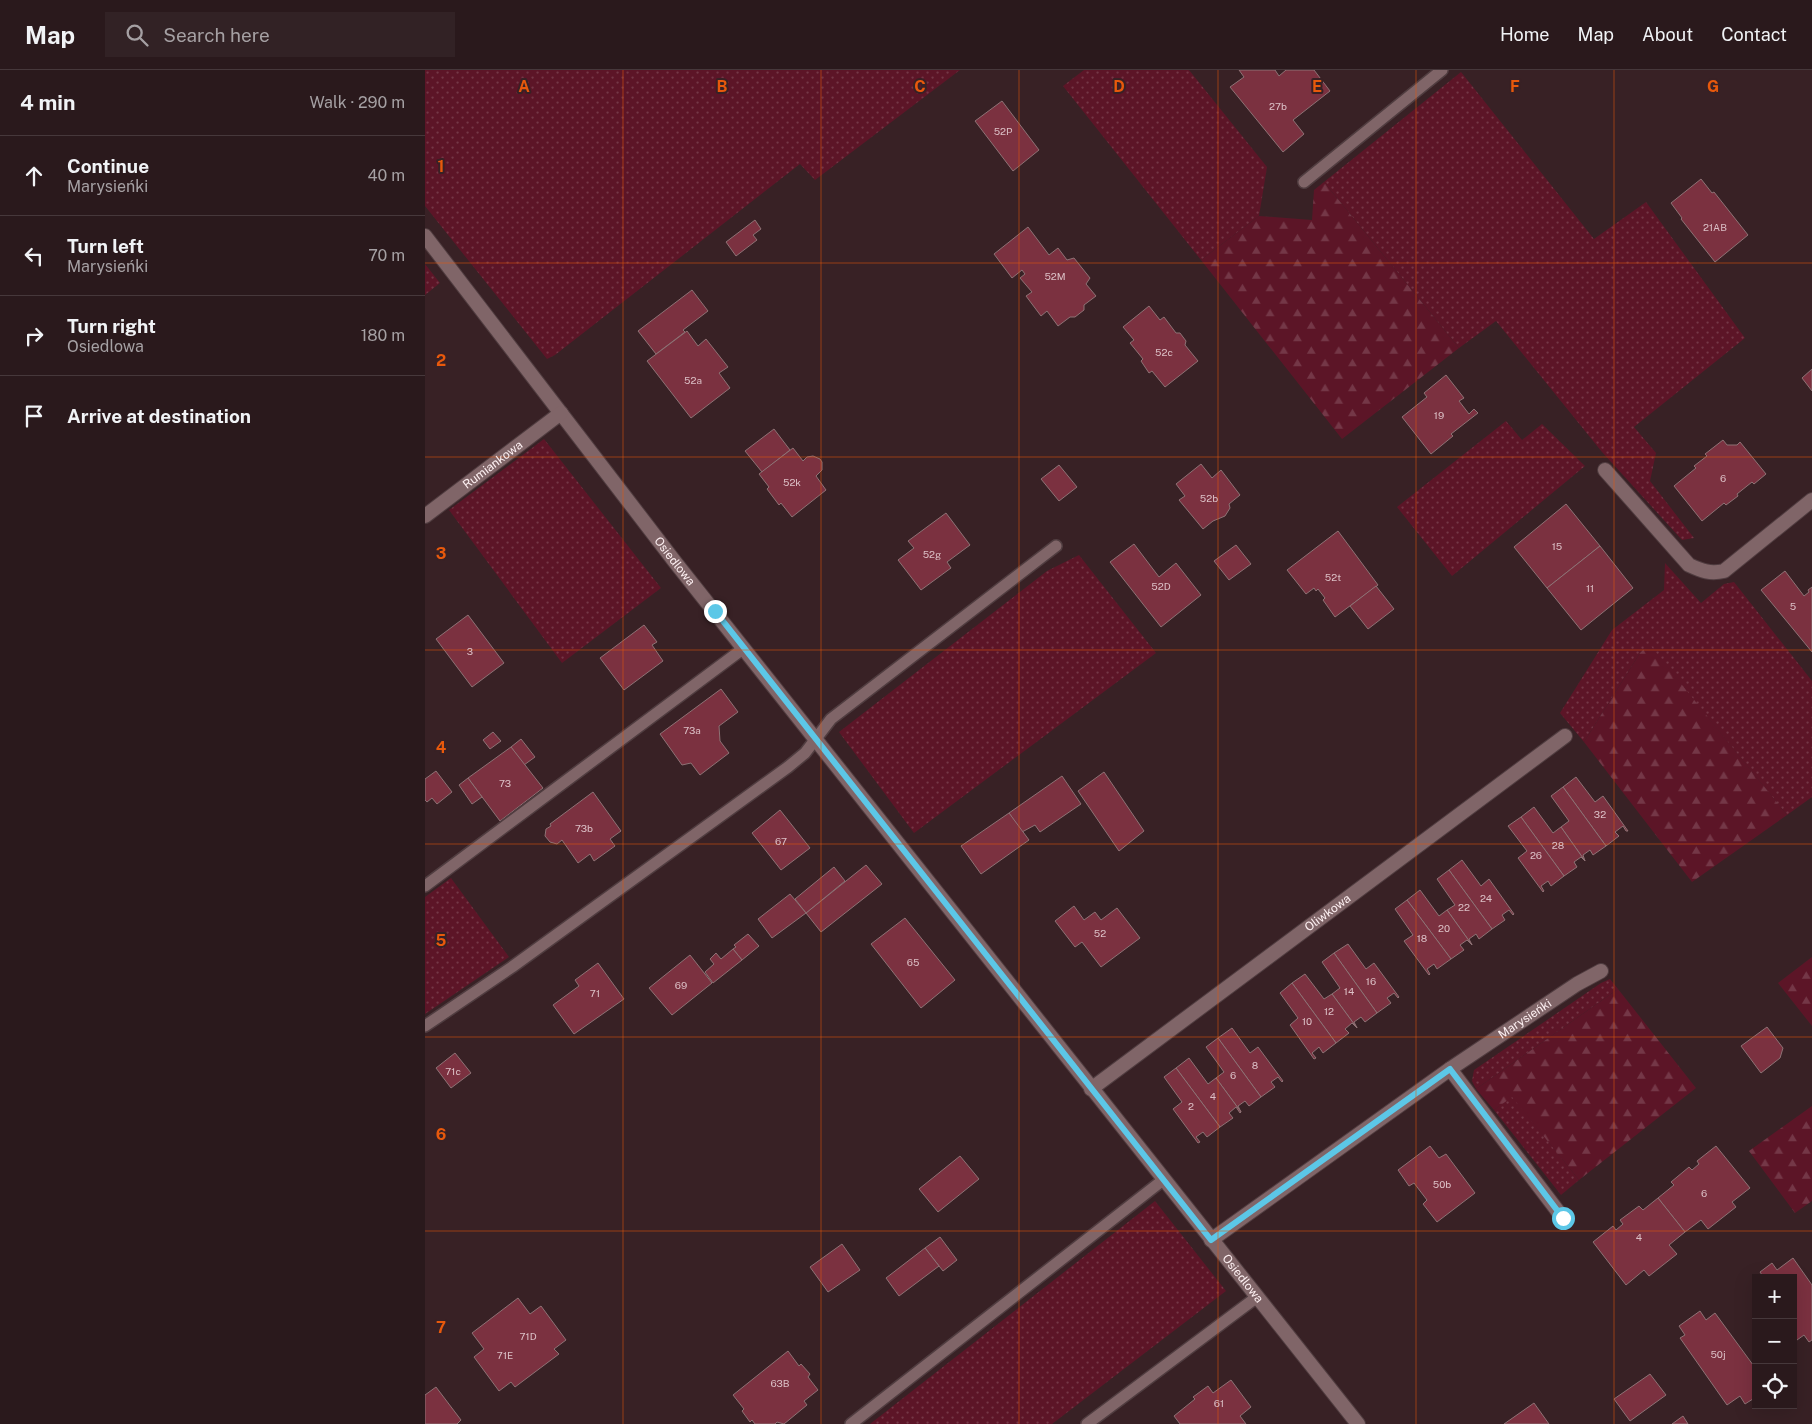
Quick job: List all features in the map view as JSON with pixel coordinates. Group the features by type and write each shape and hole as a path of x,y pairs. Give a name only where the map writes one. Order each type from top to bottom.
{"street":[{"name":"Osiedlowa","path":"425,236 815,740 1358,1424"},
{"name":"Rumiankowa","path":"425,516 561,413"},
{"path":"1605,470 1689,565 1713,574 1724,571 1812,500"},
{"name":"Oliwkowa","path":"1091,1089 1565,736"},
{"name":"Marysieńki","path":"1211,1240 1450,1069 1577,984 1601,972"},
{"path":"1450,1069 1563,1218"}],"lane":[{"path":"1304,182 1442,70"},
{"path":"425,1026 512,967 788,767 805,753 831,718 1057,546"},
{"path":"425,886 744,648"},
{"path":"851,1424 1163,1180"},
{"path":"1087,1424 1257,1297"}],"green space":[{"path":"425,70 960,70 815,180 800,164 555,355 547,359 425,206"},
{"path":"1084,70 1189,70 1267,167 1259,216 1201,260 1063,86"},
{"path":"1461,72 1594,239 1646,202 1745,338 1634,427 1656,453 1650,481 1694,538 1682,540 1602,452 1496,321 1459,348 1324,182"},
{"path":"1324,182 1459,348 1342,439 1201,260 1259,216 1312,220 1314,190"},
{"path":"425,264 440,283 425,295"},
{"path":"1506,421 1522,440 1542,424 1585,466 1452,576 1397,507"},
{"path":"544,439 661,588 562,663 449,510"},
{"path":"1079,555 1156,653 914,833 839,732 1047,571"},
{"path":"1665,563 1701,603 1724,584 1734,582 1812,681 1812,797 1787,815 1649,645 1640,653 1584,742 1560,713 1612,630 1664,590"},
{"path":"1649,644 1787,815 1692,882 1584,742 1640,653"},
{"path":"451,878 509,957 425,1014 425,897"},
{"path":"1812,957 1812,1026 1778,983"},
{"path":"1610,979 1618,989 1476,1089 1472,1081 1474,1070 1601,983"},
{"path":"1618,989 1696,1088 1579,1180 1512,1097 1494,1110 1476,1089"},
{"path":"1512,1096 1579,1180 1561,1195 1494,1110"},
{"path":"1812,1106 1812,1201 1795,1213 1749,1151"},
{"path":"1155,1201 1226,1291 1052,1424 870,1424"}],"building":[{"path":"1239,70 1275,70 1279,76 1286,70 1314,70 1330,91 1293,120 1304,134 1283,152 1230,87 1244,77"},
{"path":"1002,101 1039,150 1013,171 975,121"},
{"path":"1701,179 1712,193 1714,192 1748,235 1715,262 1681,219 1671,203"},
{"path":"755,220 761,229 753,235 757,240 736,256 726,242"},
{"path":"1028,227 1049,255 1058,248 1067,260 1074,258 1090,278 1086,284 1096,296 1084,305 1084,310 1058,326 1047,311 1041,316 1026,296 1032,292 1020,278 1025,274 1022,270 1012,278 994,254"},
{"path":"692,290 708,311 683,330 685,332 656,354 638,331"},
{"path":"1149,306 1160,320 1164,317 1176,333 1180,333 1186,341 1185,345 1198,361 1165,387 1152,371 1149,373 1141,361 1143,359 1130,343 1134,340 1123,327"},
{"path":"687,331 698,346 706,339 728,367 719,373 730,388 691,418 647,361"},
{"path":"1812,369 1812,391 1802,378"},
{"path":"1446,375 1464,398 1459,401 1469,414 1474,409 1478,413 1451,434 1453,436 1431,454 1402,417 1427,397 1424,393"},
{"path":"774,429 790,450 762,472 745,451"},
{"path":"1723,440 1727,445 1737,445 1740,442 1766,474 1754,484 1752,482 1737,494 1738,496 1726,505 1724,503 1702,521 1674,486 1696,468 1694,466 1707,456 1705,454"},
{"path":"793,448 803,461 807,457 813,456 820,459 822,470 816,476 826,490 792,517 781,503 779,505 759,474"},
{"path":"1201,464 1212,478 1221,470 1240,495 1229,504 1230,508 1225,516 1213,521 1203,529 1179,500 1185,496 1176,484"},
{"path":"1059,465 1077,487 1059,501 1041,479"},
{"path":"1566,504 1600,546 1547,588 1514,547"},
{"path":"946,513 970,545 947,562 951,568 921,590 898,560 914,548 908,541"},
{"path":"1338,531 1378,585 1335,617 1318,589 1316,591 1314,588 1306,594 1287,570"},
{"path":"1134,544 1159,577 1176,563 1201,595 1161,627 1110,562"},
{"path":"1236,545 1251,564 1229,580 1214,561"},
{"path":"1600,546 1633,588 1581,630 1547,588"},
{"path":"1785,571 1804,596 1812,587 1812,652 1761,590"},
{"path":"1376,586 1394,609 1368,629 1350,606"},
{"path":"468,615 504,663 472,687 436,639"},
{"path":"644,625 657,642 652,645 663,661 624,690 600,658"},
{"path":"721,689 738,712 719,726 720,741 729,753 700,775 691,763 682,765 660,734"},
{"path":"493,732 501,741 490,749 483,740"},
{"path":"521,739 535,757 524,765 511,747"},
{"path":"511,747 543,788 500,821 468,778"},
{"path":"436,771 452,792 437,804 432,798 427,802 425,800 425,779"},
{"path":"1104,772 1144,831 1119,851 1078,791"},
{"path":"1062,776 1081,804 1040,832 1035,825 1022,832 1009,813"},
{"path":"1576,777 1595,802 1603,796 1628,831 1623,826 1615,832 1619,836 1606,846 1563,787"},
{"path":"468,778 482,797 472,804 459,785"},
{"path":"1563,787 1606,846 1593,855 1590,850 1583,855 1585,861 1561,827 1569,821 1551,796"},
{"path":"593,792 621,831 610,839 615,846 594,861 590,854 578,863 562,840 557,844 550,842 545,836 546,829"},
{"path":"1534,807 1553,833 1561,827 1585,861 1581,857 1574,862 1577,867 1564,876 1521,817"},
{"path":"780,810 810,848 781,870 752,833"},
{"path":"1009,813 1029,840 981,874 961,846"},
{"path":"1521,817 1564,876 1551,886 1548,881 1541,886 1543,892 1518,858 1527,851 1508,826"},
{"path":"1462,860 1481,886 1489,879 1514,914 1509,910 1502,915 1505,920 1492,929 1449,870"},
{"path":"866,865 882,884 821,932 806,913"},
{"path":"834,867 845,881 806,913 795,899"},
{"path":"1449,870 1492,929 1479,939 1476,934 1469,939 1472,945 1447,910 1455,905 1437,879"},
{"path":"1420,890 1439,916 1447,910 1472,945 1467,940 1460,945 1464,950 1451,959 1407,900"},
{"path":"790,894 806,913 772,938 758,919"},
{"path":"1407,900 1451,959 1437,969 1434,964 1427,969 1429,975 1404,941 1413,935 1395,909"},
{"path":"1074,906 1084,920 1095,912 1101,920 1117,908 1140,938 1101,967 1082,942 1075,947 1055,921"},
{"path":"905,918 955,980 921,1008 871,944"},
{"path":"748,934 759,946 742,960 733,949 736,947 734,945"},
{"path":"1348,944 1366,969 1374,963 1399,997 1394,993 1387,998 1391,1003 1377,1013 1334,953"},
{"path":"733,949 742,960 713,983 705,972 714,964 710,959 716,953 721,959"},
{"path":"1334,953 1377,1013 1365,1022 1361,1017 1354,1022 1357,1028 1332,994 1340,988 1322,962"},
{"path":"690,955 712,983 672,1015 649,988"},
{"path":"598,963 624,999 574,1034 553,1005 579,986 575,980"},
{"path":"1305,974 1324,999 1332,994 1357,1028 1352,1023 1345,1029 1349,1033 1336,1043 1292,983"},
{"path":"1292,983 1336,1043 1323,1053 1319,1047 1312,1053 1316,1058 1314,1059 1290,1025 1298,1018 1280,993"},
{"path":"1767,1027 1783,1048 1780,1058 1761,1073 1741,1046"},
{"path":"1232,1028 1250,1053 1258,1047 1283,1081 1278,1077 1271,1082 1275,1087 1261,1097 1218,1038"},
{"path":"1218,1038 1261,1097 1249,1106 1245,1101 1238,1106 1241,1112 1216,1078 1224,1072 1206,1047"},
{"path":"455,1053 471,1073 451,1088 436,1068"},
{"path":"1189,1058 1208,1084 1216,1078 1241,1112 1236,1107 1229,1113 1233,1118 1220,1127 1176,1068"},
{"path":"1176,1068 1220,1127 1207,1137 1203,1132 1196,1137 1200,1142 1198,1143 1173,1109 1182,1102 1164,1077"},
{"path":"1430,1146 1439,1158 1446,1154 1475,1193 1437,1222 1423,1204 1427,1200 1414,1183 1409,1186 1398,1170"},
{"path":"1716,1146 1750,1188 1732,1202 1736,1207 1708,1229 1701,1220 1685,1232 1658,1198 1674,1185 1671,1182 1689,1167 1692,1170 1699,1164 1697,1161"},
{"path":"960,1156 979,1179 938,1212 919,1189"},
{"path":"1658,1198 1685,1232 1669,1245 1677,1254 1649,1276 1644,1270 1626,1285 1593,1242 1613,1226 1616,1230 1623,1224 1620,1220 1639,1206 1643,1210"},
{"path":"940,1237 957,1260 943,1271 925,1248"},
{"path":"842,1244 860,1270 828,1292 810,1267"},
{"path":"925,1248 939,1266 899,1296 886,1278"},
{"path":"1793,1258 1812,1285 1812,1340 1809,1342 1804,1335 1797,1340 1797,1274 1761,1274 1760,1272 1772,1263 1777,1270"},
{"path":"518,1298 530,1314 541,1306 566,1340 554,1349 559,1354 515,1387 511,1382 499,1391 474,1357 484,1349 472,1333"},
{"path":"1700,1311 1706,1320 1715,1313 1752,1364 1752,1400 1745,1404 1740,1396 1727,1405 1680,1338 1685,1335 1679,1326"},
{"path":"788,1351 799,1366 801,1364 810,1374 808,1377 818,1390 804,1401 807,1405 784,1424 777,1422 775,1424 755,1424 752,1420 750,1422 742,1411 744,1409 733,1395"},
{"path":"1650,1374 1666,1395 1630,1421 1614,1399"},
{"path":"1231,1380 1251,1407 1240,1416 1246,1424 1180,1424 1174,1416 1195,1399 1193,1397 1208,1386 1213,1393"},
{"path":"436,1387 461,1420 457,1424 425,1424 425,1395"},
{"path":"1534,1403 1549,1424 1504,1424"},
{"path":"1683,1416 1688,1424 1672,1424"}],"route":[{"path":"715,611 1211,1240 1450,1069 1563,1218"}]}
